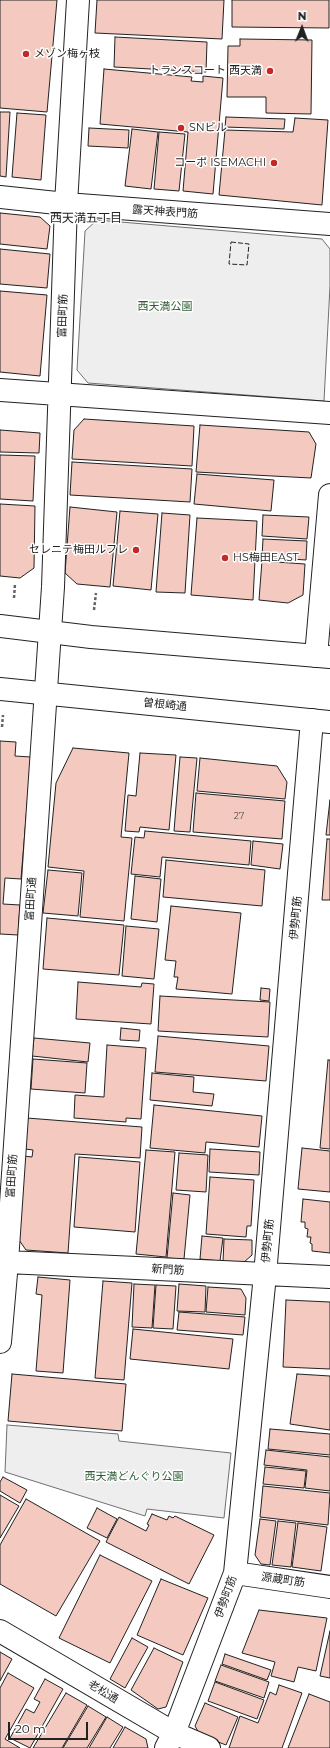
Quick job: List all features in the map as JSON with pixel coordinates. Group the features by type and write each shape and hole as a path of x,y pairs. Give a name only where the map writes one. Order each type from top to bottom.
{"main road":[{"name":"富田町筋","path":"49,632 53,587 66,204 78,0"},
{"name":"露天神表門筋","path":"0,197 66,204 330,224"},
{"path":"0,390 330,413"},
{"path":"0,626 99,637 323,656 330,495"},
{"name":"富田町通","path":"8,1104 45,694 49,632"},
{"name":"曽根崎通","path":"0,689 321,721"},
{"name":"伊勢町筋","path":"170,1741 235,1573 321,721"},
{"name":"富田町筋","path":"0,1342 7,1262 8,1104"},
{"name":"新門筋","path":"7,1262 330,1278"},
{"name":"源蔵町筋","path":"235,1573 330,1587"},
{"name":"老松通","path":"0,1631 170,1741 209,1748"}],"path":[{"path":"14,598 15,584"},
{"path":"94,610 96,593"},
{"path":"2,728 3,715"}],"green space":[{"name":"西天満公園","path":"97,220 322,239 330,249 330,286 324,401 88,383 77,370 85,231"},
{"name":"西天満どんぐり公園","path":"7,1425 118,1434 119,1441 231,1453 224,1518 147,1509 145,1516 5,1472"}],"building":[{"name":"メゾン梅ヶ枝","path":"0,0 57,0 47,112 0,108"},
{"path":"97,0 224,0 222,39 95,33"},
{"path":"232,0 329,0 329,28 232,27"},
{"path":"115,37 207,42 206,72 114,67"},
{"name":"トランスコート 西天満","path":"240,39 312,40 311,114 266,113 266,97 227,97 228,46 240,46"},
{"name":"SNビル","path":"104,69 192,77 191,81 203,82 203,76 223,78 213,194 183,191 188,132 100,124"},
{"path":"0,112 10,112 6,177 0,176"},
{"path":"17,113 46,115 41,180 12,177"},
{"path":"226,117 285,119 284,129 225,127"},
{"name":"コーポ ISEMACHI","path":"295,118 328,120 322,205 219,195 225,130 293,132"},
{"path":"89,128 129,130 128,148 88,146"},
{"path":"132,129 158,132 151,189 125,186"},
{"path":"159,132 185,134 179,191 154,189"},
{"path":"0,213 40,217 50,226 47,249 0,244"},
{"path":"0,249 50,254 47,288 0,284"},
{"path":"0,291 47,295 40,376 0,372"},
{"path":"84,419 194,426 192,466 72,459 74,430"},
{"path":"200,425 309,432 316,444 311,478 196,472"},
{"path":"0,430 40,433 39,453 0,452"},
{"path":"0,455 35,456 33,501 0,499"},
{"path":"72,462 192,469 190,502 70,495"},
{"path":"197,474 274,480 271,511 194,504"},
{"path":"0,504 35,506 34,568 20,578 0,576"},
{"path":"70,507 117,512 110,587 77,584 65,573"},
{"name":"セレニテ梅田ルフレ","path":"120,511 158,514 151,590 113,586"},
{"path":"162,513 190,515 185,593 156,592"},
{"path":"263,515 309,517 307,539 262,536"},
{"name":"HS梅田EAST","path":"197,518 257,521 253,600 191,595"},
{"path":"263,539 307,541 306,560 262,557"},
{"path":"262,561 305,564 303,595 288,603 259,600"},
{"path":"0,741 16,742 15,756 31,757 21,879 5,878 3,904 20,905 18,935 0,934"},
{"path":"73,748 129,753 121,837 132,838 124,921 80,917 84,871 48,867 56,783"},
{"path":"140,753 176,755 169,830 140,827 139,832 125,831 128,795 136,796"},
{"path":"180,757 197,758 190,832 174,831"},
{"path":"200,758 277,766 287,782 285,799 197,791"},
{"path":"196,793 285,801 282,839 193,832"},
{"path":"330,800 330,835 326,835"},
{"path":"145,831 251,841 249,865 162,857 160,877 131,874 135,837 144,838"},
{"path":"327,839 330,839 330,900 322,900"},
{"path":"253,841 283,844 280,869 251,865"},
{"path":"166,860 265,870 262,906 163,897"},
{"path":"48,870 82,873 78,916 43,913"},
{"path":"135,876 161,879 157,922 131,919"},
{"path":"171,906 241,913 232,994 176,989 178,977 174,977 176,961 165,960"},
{"path":"47,918 124,925 119,975 43,969"},
{"path":"126,926 159,929 154,979 122,976"},
{"path":"78,982 141,987 142,983 154,984 151,1024 76,1019"},
{"path":"261,988 270,989 269,1001 260,1000"},
{"path":"160,996 270,1002 268,1037 158,1031"},
{"path":"121,1028 140,1030 139,1041 120,1040"},
{"path":"158,1036 269,1046 266,1081 155,1072"},
{"path":"34,1038 90,1043 88,1062 32,1056"},
{"path":"107,1045 146,1048 141,1119 126,1118 126,1122 74,1118 75,1095 104,1097"},
{"path":"33,1059 87,1063 85,1093 31,1089"},
{"path":"328,1060 330,1060 330,1149 320,1148"},
{"path":"152,1073 194,1077 193,1092 214,1094 212,1106 150,1100"},
{"path":"154,1105 262,1116 259,1147 206,1142 205,1153 150,1148"},
{"path":"27,1118 142,1127 140,1158 75,1154 68,1253 26,1250 19,1240 24,1156 32,1157 33,1150 25,1149"},
{"path":"302,1148 330,1151 330,1192 298,1189"},
{"path":"210,1149 260,1152 259,1175 209,1172"},
{"path":"146,1150 175,1152 166,1257 136,1254"},
{"path":"179,1153 208,1155 206,1192 176,1190"},
{"path":"79,1157 140,1162 135,1232 74,1227"},
{"path":"210,1177 254,1180 251,1226 247,1226 246,1237 206,1234"},
{"path":"173,1193 190,1195 184,1259 167,1258"},
{"path":"303,1199 330,1202 330,1253 312,1251 312,1244 310,1243 311,1237 307,1237 308,1229 305,1228 305,1222 301,1222"},
{"path":"202,1236 223,1238 220,1261 200,1259"},
{"path":"224,1239 252,1240 252,1255 243,1263 223,1262"},
{"path":"38,1277 70,1280 63,1373 36,1371 42,1295 36,1294"},
{"path":"103,1281 132,1283 124,1380 95,1378"},
{"path":"134,1284 155,1285 152,1328 132,1327"},
{"path":"179,1284 206,1286 205,1312 177,1311"},
{"path":"156,1285 176,1286 173,1329 153,1328"},
{"path":"208,1287 241,1289 246,1298 245,1315 206,1312"},
{"path":"286,1300 330,1302 330,1369 283,1367"},
{"path":"179,1312 245,1317 243,1335 177,1330"},
{"path":"133,1329 233,1339 229,1369 130,1359"},
{"path":"12,1374 126,1384 122,1431 8,1421"},
{"path":"297,1374 330,1376 330,1430 290,1424"},
{"path":"270,1429 330,1434 330,1455 268,1449"},
{"path":"266,1450 330,1457 330,1491 305,1488 307,1470 264,1465"},
{"path":"265,1467 306,1471 304,1488 263,1484"},
{"path":"3,1477 27,1490 20,1503 0,1491 0,1482"},
{"path":"263,1486 330,1493 328,1525 260,1517"},
{"path":"0,1495 19,1506 0,1538"},
{"path":"26,1499 100,1541 56,1616 0,1584 0,1545"},
{"path":"97,1508 117,1519 107,1538 87,1528"},
{"path":"152,1514 167,1520 169,1516 173,1518 175,1516 214,1535 189,1584 106,1542 119,1517 146,1531 149,1525 147,1524"},
{"path":"260,1519 276,1521 270,1565 261,1564 255,1555"},
{"path":"278,1521 296,1523 291,1567 272,1565"},
{"path":"298,1523 327,1527 321,1571 292,1567"},
{"path":"100,1555 152,1581 110,1663 59,1638"},
{"path":"161,1579 208,1598 183,1655 137,1635"},
{"path":"259,1610 327,1618 316,1671 298,1667 294,1682 271,1676 275,1662 242,1653"},
{"path":"330,1631 330,1678 320,1676"},
{"path":"132,1638 148,1647 125,1688 110,1679"},
{"path":"154,1648 183,1662 166,1707 158,1709 131,1690"},
{"path":"0,1652 12,1659 0,1681"},
{"path":"225,1654 271,1670 267,1680 222,1664"},
{"path":"221,1665 269,1682 264,1698 215,1681"},
{"path":"8,1673 34,1688 5,1739 20,1748 0,1748 0,1688"},
{"path":"45,1679 63,1689 30,1748 10,1738 26,1709 34,1713 40,1702 34,1699"},
{"path":"215,1682 264,1700 257,1719 208,1701"},
{"path":"279,1685 302,1693 282,1748 229,1748 240,1716 258,1723 270,1692 276,1695"},
{"path":"66,1693 87,1705 62,1748 33,1748"},
{"path":"309,1694 330,1702 330,1748 288,1748"},
{"path":"205,1703 238,1717 226,1745 200,1735 195,1726"},
{"path":"88,1706 106,1717 87,1748 63,1748"},
{"path":"107,1717 123,1727 110,1748 89,1748"},
{"path":"125,1727 146,1739 148,1748 113,1748"}],"fence":[{"path":"231,242 249,244 247,265 229,264 231,242"}],"place":[{"name":"メゾン梅ヶ枝","path":"26,54"},
{"name":"トランスコート 西天満","path":"270,71"},
{"name":"SNビル","path":"181,128"},
{"name":"コーポ ISEMACHI","path":"274,163"},
{"name":"セレニテ梅田ルフレ","path":"136,550"},
{"name":"HS梅田EAST","path":"225,558"}],"district":[{"name":"西天満五丁目","path":"86,218"}]}
